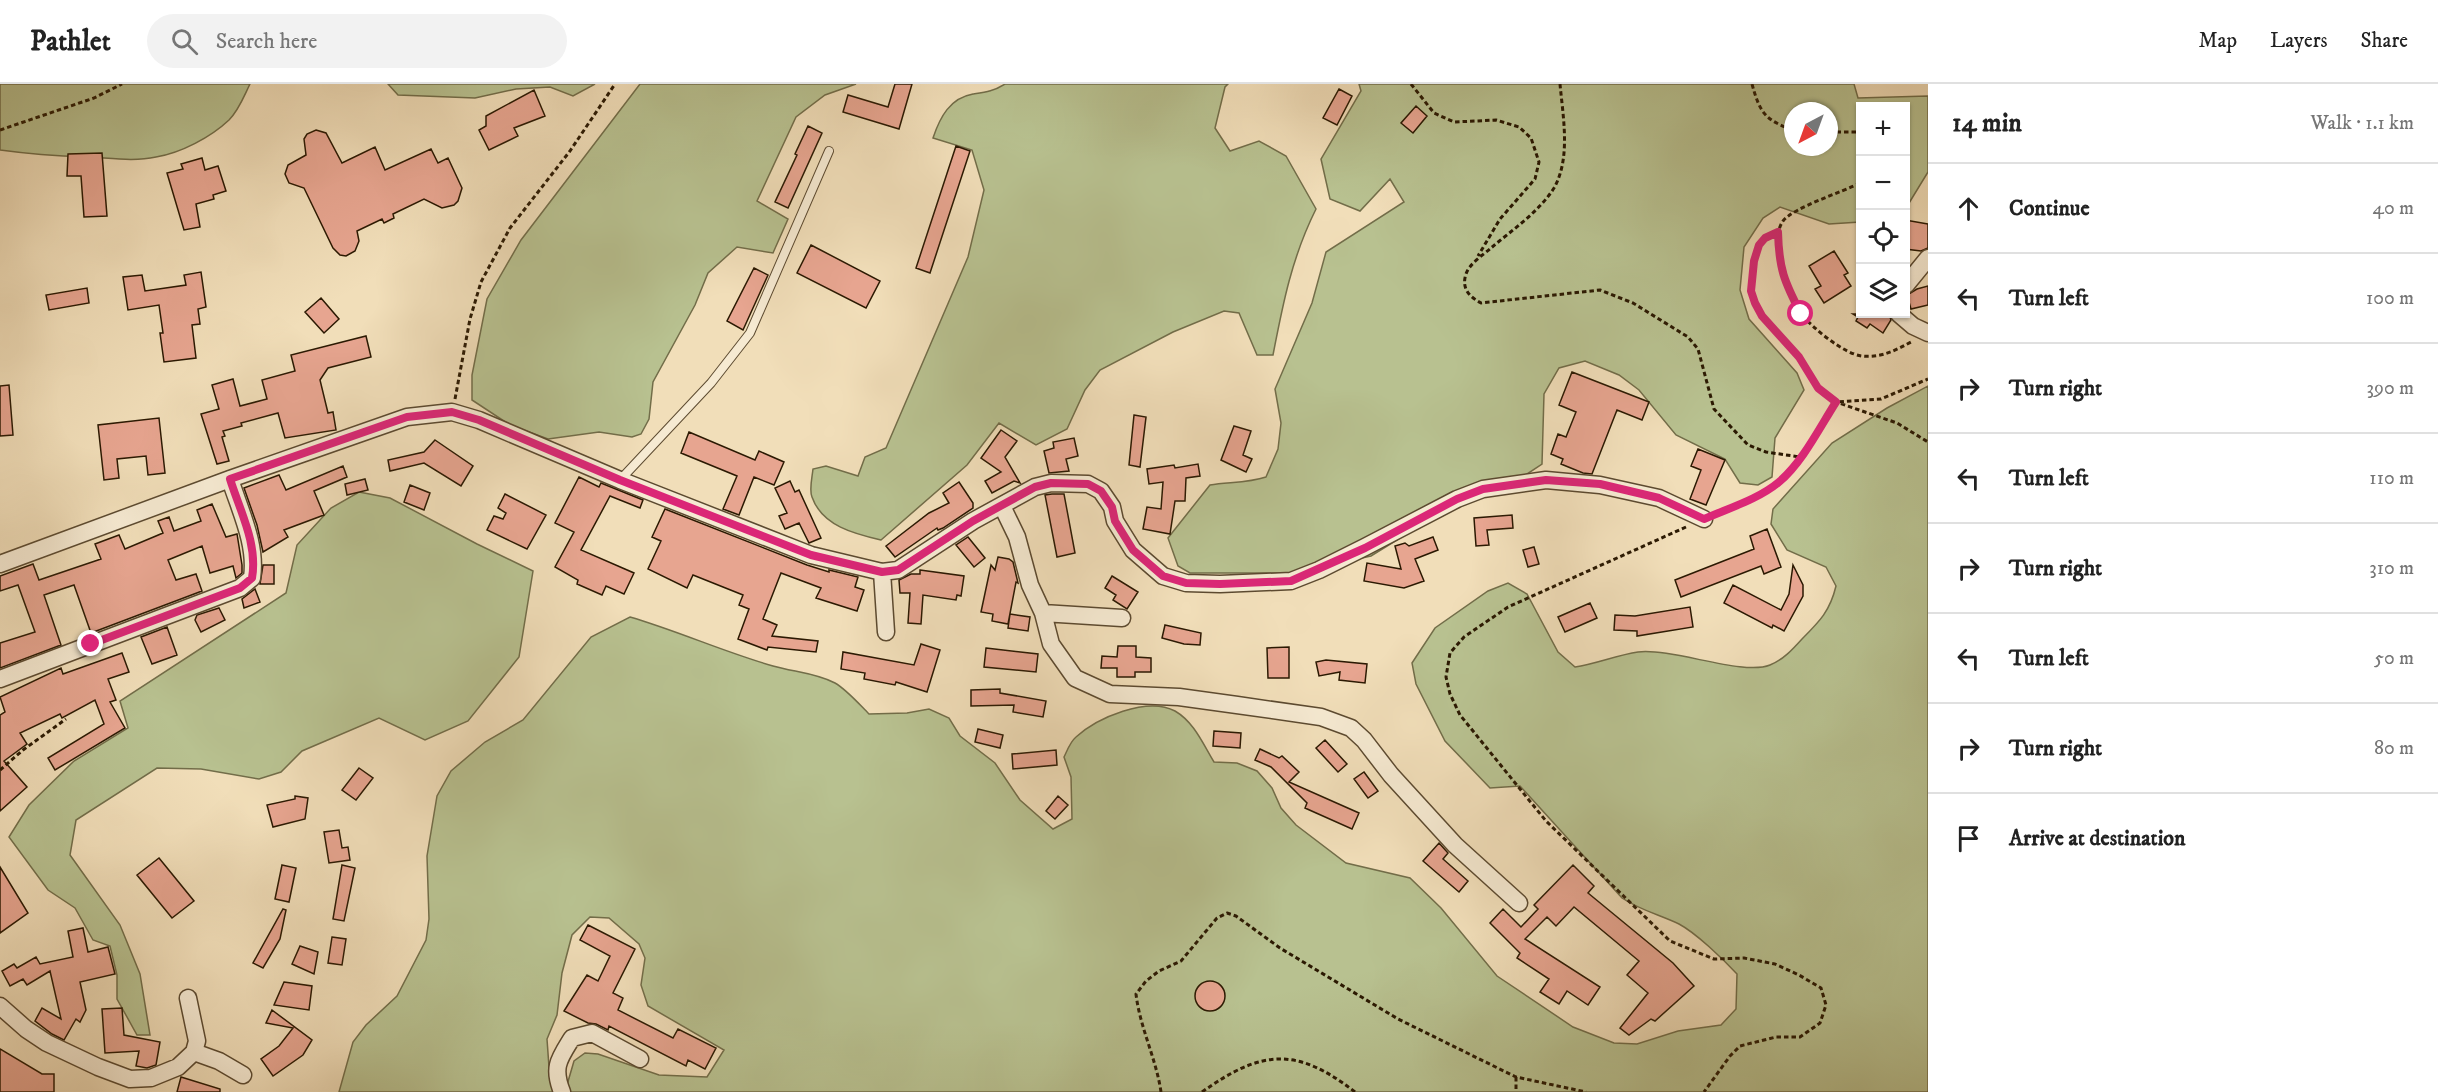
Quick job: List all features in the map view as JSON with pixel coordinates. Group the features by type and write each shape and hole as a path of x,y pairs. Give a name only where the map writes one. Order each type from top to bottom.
{"street":[{"path":"1910,279 1928,258"},
{"path":"1904,318 1923,336"},
{"path":"0,564 230,479 407,417 452,412 479,420 620,480 811,555 882,572 898,570 973,521 1035,487 1051,483 1088,484 1101,491 1112,507 1115,521 1133,550 1163,576 1186,583 1291,581 1365,548 1457,499 1483,489 1546,480 1600,484 1659,498 1704,519"},
{"path":"0,679 240,588 252,578 255,560 230,479"},
{"path":"1002,506 1017,537 1030,585 1043,613 1051,644 1075,678 1110,694 1179,697 1237,705 1321,717 1351,728 1455,845 1520,903"},
{"path":"882,572 886,632"},
{"path":"1043,613 1122,618"},
{"path":"0,1006 26,1029 47,1042 98,1067 130,1079 151,1078 178,1068 194,1052 197,1041 188,998"},
{"path":"562,1092 556,1077 558,1062 572,1038 592,1032 640,1059"},
{"path":"194,1052 219,1061 243,1075"}],"lane":[{"path":"620,480 711,383 750,333 829,151"}],"path":[{"path":"0,130 94,98 122,84"},
{"path":"452,412 470,319 480,282 510,228 570,151 615,84"},
{"path":"1411,84 1434,113 1454,122 1496,120 1519,127 1531,138 1539,162 1535,179 1500,219 1466,274 1465,288 1470,297 1481,303 1600,290 1633,303 1688,337 1698,349 1714,409 1748,445 1766,452 1800,457"},
{"path":"1476,260 1538,208 1554,188 1563,165 1564,124 1560,84"},
{"path":"1752,84 1765,117 1784,127"},
{"path":"1838,132 1856,132"},
{"path":"1856,185 1784,219 1778,232 1779,257 1784,280 1801,314 1828,340 1860,356 1887,355 1923,336"},
{"path":"1778,232 1765,238 1759,245 1754,261 1751,291 1762,316 1799,357 1818,388 1836,402 1897,423 1928,442"},
{"path":"1836,402 1881,399 1928,379"},
{"path":"1704,1092 1740,1046 1776,1037 1800,1037 1820,1023 1826,1005 1821,988 1775,964 1744,958 1714,959 1670,941 1546,821 1460,715 1450,694 1446,677 1450,653 1464,637 1508,607 1763,492 1780,481 1800,457 1836,402"},
{"path":"0,770 66,719"},
{"path":"1161,1092 1159,1078 1139,1020 1136,994 1153,976 1181,961 1217,918 1227,913 1236,916 1280,948 1398,1019 1516,1077 1586,1092"},
{"path":"1202,1092 1229,1073 1261,1060 1279,1058 1307,1063 1355,1092"},
{"path":"1516,1077 1516,1092"}],"green space":[{"path":"0,84 250,84 233,116 205,138 166,155 131,159 44,155 0,150"},
{"path":"388,84 595,84 573,96 550,87 516,89 475,98 398,95"},
{"path":"640,84 856,84 825,95 796,117 757,201 788,219 773,253 737,247 708,273 695,305 653,382 649,419 641,434 632,437 599,432 548,439 510,425 472,400 472,375 487,299 521,240"},
{"path":"1005,84 1228,84 1225,87 1215,128 1230,151 1259,141 1286,156 1316,209 1294,263 1273,355 1257,355 1239,313 1224,311 1173,332 1100,370 1085,390 1067,429 1036,445 999,423 967,465 881,540 861,535 831,522 817,507 811,491 813,469 826,466 858,476 865,457 886,448 968,257 984,190 972,150 933,138 939,123 952,104 965,96 993,90"},
{"path":"1359,84 1854,84 1858,98 1928,96 1928,172 1910,201 1910,102 1856,102 1856,222 1829,224 1780,207 1763,218 1744,247 1740,290 1749,319 1797,373 1804,390 1775,438 1772,477 1758,485 1740,483 1725,459 1676,435 1639,390 1619,375 1585,361 1559,368 1544,394 1542,464 1524,476 1486,485 1371,556 1293,573 1190,573 1178,566 1168,538 1210,485 1266,477 1278,449 1281,423 1275,389 1312,303 1326,252 1404,202 1390,179 1360,211 1330,199 1321,159 1361,91"},
{"path":"1928,386 1928,1092 571,1092 567,1085 574,1061 585,1053 598,1054 659,1075 707,1077 724,1050 648,1006 641,985 645,958 639,944 609,918 590,917 572,935 562,973 557,1015 547,1039 550,1081 555,1092 339,1092 353,1042 366,1025 397,996 426,940 429,919 427,856 437,796 451,771 485,742 523,720 591,637 630,617 755,660 828,680 844,689 869,714 907,713 929,709 949,718 960,736 995,763 1020,800 1053,829 1072,819 1071,777 1064,757 1076,737 1096,723 1123,711 1151,706 1175,711 1193,727 1214,762 1237,763 1257,771 1272,788 1281,808 1296,825 1346,863 1410,878 1441,908 1497,976 1573,1027 1614,1043 1637,1044 1678,1031 1721,1025 1736,1009 1737,974 1686,928 1622,898 1520,786 1490,788 1445,741 1416,684 1412,663 1435,628 1488,591 1508,583 1527,594 1558,652 1575,667 1638,652 1670,654 1743,667 1758,667 1775,663 1819,621 1831,602 1836,586 1826,567 1787,550 1771,524 1773,509 1832,443 1887,408"},
{"path":"359,492 390,498 533,571 519,657 468,721 425,740 379,718 302,751 281,772 259,779 201,769 157,768 76,820 70,855 120,925 140,974 150,1035 137,1035 117,999 117,975 110,946 93,940 75,908 48,890 9,837 29,805 74,761 128,728 120,701 286,593 297,545 331,508"}],"building":[{"path":"895,84 912,84 899,129 843,112 848,95 888,107"},
{"path":"1339,89 1352,96 1337,125 1323,118"},
{"path":"534,90 545,116 514,128 518,136 489,150 479,130 486,126 486,116"},
{"path":"1416,106 1427,116 1413,133 1401,123"},
{"path":"808,126 822,133 788,208 775,202"},
{"path":"316,130 326,133 342,163 375,147 385,170 431,149 438,163 448,158 462,188 458,201 454,205 442,208 424,199 393,214 394,218 384,223 382,219 357,231 359,241 355,251 346,256 340,255 333,248 304,188 289,183 285,174 288,165 306,155 304,139 307,134"},
{"path":"956,146 970,151 930,273 916,268"},
{"path":"102,153 107,216 84,217 81,176 67,176 68,154"},
{"path":"202,158 205,170 218,166 226,191 213,195 214,199 196,204 200,227 184,230 167,173 183,169 181,164"},
{"path":"1910,221 1928,224 1928,248 1921,251 1910,250"},
{"path":"811,245 880,281 866,308 797,273"},
{"path":"1834,251 1848,273 1844,275 1851,286 1824,303 1815,289 1821,286 1809,266"},
{"path":"754,268 768,275 743,330 727,321"},
{"path":"201,272 206,307 198,309 200,324 192,325 196,358 164,362 159,305 128,310 123,277 142,275 145,291 186,285 184,275"},
{"path":"1928,286 1928,305 1911,309 1910,293"},
{"path":"87,288 89,303 49,310 46,295"},
{"path":"321,298 339,319 324,333 305,312"},
{"path":"1858,318 1890,318 1891,320 1883,333 1870,324 1867,328 1856,321"},
{"path":"366,336 371,357 328,368 320,380 328,413 333,412 336,430 285,438 278,413 241,423 242,426 223,431 225,436 222,437 229,461 217,464 201,414 219,409 212,385 233,379 240,406 267,399 262,380 295,371 291,355"},
{"path":"1572,372 1649,402 1642,420 1617,410 1592,474 1583,473 1561,464 1563,459 1551,454 1558,434 1566,437 1576,412 1559,405"},
{"path":"9,385 13,435 0,436 0,386"},
{"path":"1134,415 1146,417 1140,467 1129,465"},
{"path":"159,418 165,473 148,475 146,456 117,459 119,478 104,480 98,425"},
{"path":"1234,426 1251,431 1243,455 1252,459 1246,472 1221,460"},
{"path":"1001,430 1017,441 1005,457 1020,483 1014,481 992,493 985,481 1001,472 981,458"},
{"path":"689,432 755,460 759,451 784,462 774,485 754,477 739,515 723,509 737,476 681,453"},
{"path":"1074,438 1078,456 1066,459 1069,471 1049,473 1044,451 1054,448 1053,442"},
{"path":"435,440 473,466 461,486 424,463 390,471 388,460 424,452"},
{"path":"1698,449 1725,460 1706,505 1690,499 1701,470 1691,466"},
{"path":"1198,464 1200,476 1186,478 1185,501 1175,501 1170,534 1143,529 1147,507 1161,509 1163,482 1149,484 1147,469"},
{"path":"343,466 347,477 314,491 324,515 284,530 288,537 263,552 257,525 244,488 279,475 286,490"},
{"path":"579,477 599,487 601,483 643,500 640,508 610,496 581,550 634,573 624,594 606,586 602,595 577,584 578,580 555,567 574,532 555,523"},
{"path":"365,479 368,490 347,495 345,484"},
{"path":"790,481 795,492 799,490 821,538 809,543 799,523 785,529 779,516 787,513 775,488"},
{"path":"959,482 973,503 973,508 943,528 938,530 937,528 895,557 886,546 929,513 949,503 943,493"},
{"path":"410,485 430,493 424,510 404,502"},
{"path":"505,494 546,515 527,549 487,530 494,516 503,519 506,513 498,508"},
{"path":"1064,494 1075,553 1057,557 1045,495"},
{"path":"212,504 226,537 237,534 242,573 236,578 233,566 210,573 202,546 168,560 176,580 196,574 202,591 91,633 74,585 44,595 61,645 0,668 0,643 35,632 18,585 0,591 0,576 33,564 39,580 101,559 95,544 119,535 125,549 163,533 158,521 169,517 174,531 201,521 197,510"},
{"path":"665,509 807,565 858,577 855,587 864,590 857,611 816,598 821,588 781,573 763,619 777,625 772,636 818,641 816,652 768,647 767,650 738,639 749,609 739,605 743,595 693,575 687,588 648,569 661,541 652,537"},
{"path":"1512,515 1513,528 1487,530 1489,545 1476,546 1474,518"},
{"path":"1767,529 1781,567 1764,574 1761,566 1681,597 1675,580 1754,549 1750,536"},
{"path":"968,537 985,558 974,567 956,545"},
{"path":"1433,537 1438,550 1415,559 1424,581 1404,588 1364,581 1367,563 1401,569 1395,546 1405,543 1409,546"},
{"path":"1534,547 1539,564 1528,567 1523,550"},
{"path":"998,557 1013,562 1018,583 1016,582 1008,624 992,621 993,614 981,612 991,565 995,570"},
{"path":"263,565 274,565 274,584 260,584"},
{"path":"1793,565 1803,585 1803,596 1784,631 1773,625 1772,628 1724,603 1733,585 1781,610 1789,594"},
{"path":"920,570 964,576 961,596 957,595 956,600 923,595 921,624 908,623 910,593 900,593 899,580 911,574 920,574"},
{"path":"1112,576 1138,592 1127,609 1113,600 1116,595 1105,588"},
{"path":"255,589 260,602 244,608 242,599"},
{"path":"1590,603 1597,618 1565,632 1558,617"},
{"path":"1690,607 1693,627 1637,636 1637,631 1614,630 1615,615 1635,616"},
{"path":"219,608 225,620 201,632 195,620 197,615"},
{"path":"1010,614 1030,617 1028,631 1008,628"},
{"path":"1165,625 1201,633 1200,645 1184,644 1162,638"},
{"path":"167,627 177,655 152,664 141,637"},
{"path":"921,644 940,650 927,692 896,682 895,685 864,679 865,673 841,669 843,652 914,665"},
{"path":"1118,646 1136,646 1136,657 1151,658 1151,672 1135,672 1135,677 1117,677 1117,668 1101,668 1102,656 1117,657"},
{"path":"1289,647 1289,678 1268,678 1267,648"},
{"path":"986,648 1038,654 1036,672 984,667"},
{"path":"122,653 129,672 108,679 116,700 110,702 125,728 55,770 48,758 104,724 95,700 62,718 60,714 20,733 27,744 4,761 27,787 0,811 0,715 5,712 0,697 61,668 63,674"},
{"path":"1326,660 1367,664 1365,683 1339,680 1340,672 1319,676 1316,662"},
{"path":"1000,689 1000,693 1046,701 1043,717 1013,712 1014,705 971,706 971,690"},
{"path":"978,729 1003,735 1000,748 975,742"},
{"path":"1214,731 1241,733 1240,748 1213,746"},
{"path":"1325,740 1347,764 1338,772 1316,748"},
{"path":"1260,749 1279,758 1282,756 1299,772 1289,782 1359,813 1352,829 1305,808 1307,803 1271,767 1255,760"},
{"path":"1056,750 1057,765 1013,769 1012,754"},
{"path":"359,768 373,778 356,800 342,790"},
{"path":"1364,772 1378,791 1368,798 1354,779"},
{"path":"295,796 308,798 305,819 273,827 267,805 295,799"},
{"path":"1058,796 1068,805 1055,819 1046,811"},
{"path":"339,830 342,848 348,847 350,860 329,863 324,832"},
{"path":"1439,843 1448,853 1443,859 1468,881 1459,892 1423,861"},
{"path":"159,858 194,901 172,918 137,875"},
{"path":"282,865 296,868 289,902 275,899"},
{"path":"342,865 355,868 344,921 333,919"},
{"path":"1573,865 1594,886 1588,893 1673,963 1694,986 1655,1021 1651,1019 1629,1035 1620,1028 1648,993 1627,975 1639,961 1574,907 1556,926 1547,917 1525,939 1600,987 1588,1005 1567,991 1559,1004 1540,992 1549,979 1517,958 1520,953 1490,923 1503,909 1521,927 1538,909 1534,905"},
{"path":"0,867 28,913 0,933"},
{"path":"283,909 286,910 280,939 263,968 253,963"},
{"path":"588,925 635,949 613,993 623,998 618,1010 673,1038 678,1029 716,1048 705,1069 688,1060 686,1066 609,1026 608,1030 564,1011 587,975 598,981 610,956 580,940"},
{"path":"83,928 88,952 108,947 115,974 80,982 86,1010 80,1022 76,1019 64,1040 35,1021 42,1008 61,1019 50,971 27,985 23,979 10,986 2,971 14,964 17,968 36,957 40,964 73,957 68,931"},
{"path":"332,937 346,939 342,965 328,963"},
{"path":"300,946 318,952 314,974 292,964"},
{"path":"1210,981 1216,982 1224,990 1224,1002 1216,1010 1210,1011 1204,1010 1196,1002 1195,996 1196,990 1204,982"},
{"path":"284,982 312,986 309,1010 274,1005"},
{"path":"122,1008 124,1035 160,1042 156,1065 147,1068 136,1066 139,1051 105,1053 102,1009"},
{"path":"272,1010 312,1040 303,1055 273,1076 261,1059 279,1046 293,1028 266,1023"},
{"path":"0,1049 42,1074 54,1074 54,1092 0,1092"},
{"path":"181,1077 220,1089 220,1092 177,1092"}],"route":[{"path":"91,644 240,588 252,578 255,560 230,479 407,417 452,412 479,420 620,480 811,555 882,572 898,570 973,521 1035,487 1051,483 1088,484 1101,491 1112,507 1115,521 1133,550 1163,576 1186,583 1291,581 1365,548 1457,499 1483,489 1546,480 1600,484 1659,498 1704,519 1763,492 1780,481 1800,457 1836,402 1818,388 1809,370 1762,316 1755,303 1751,291 1754,261 1759,245 1765,238 1778,232 1779,257 1784,280 1801,314"}]}
